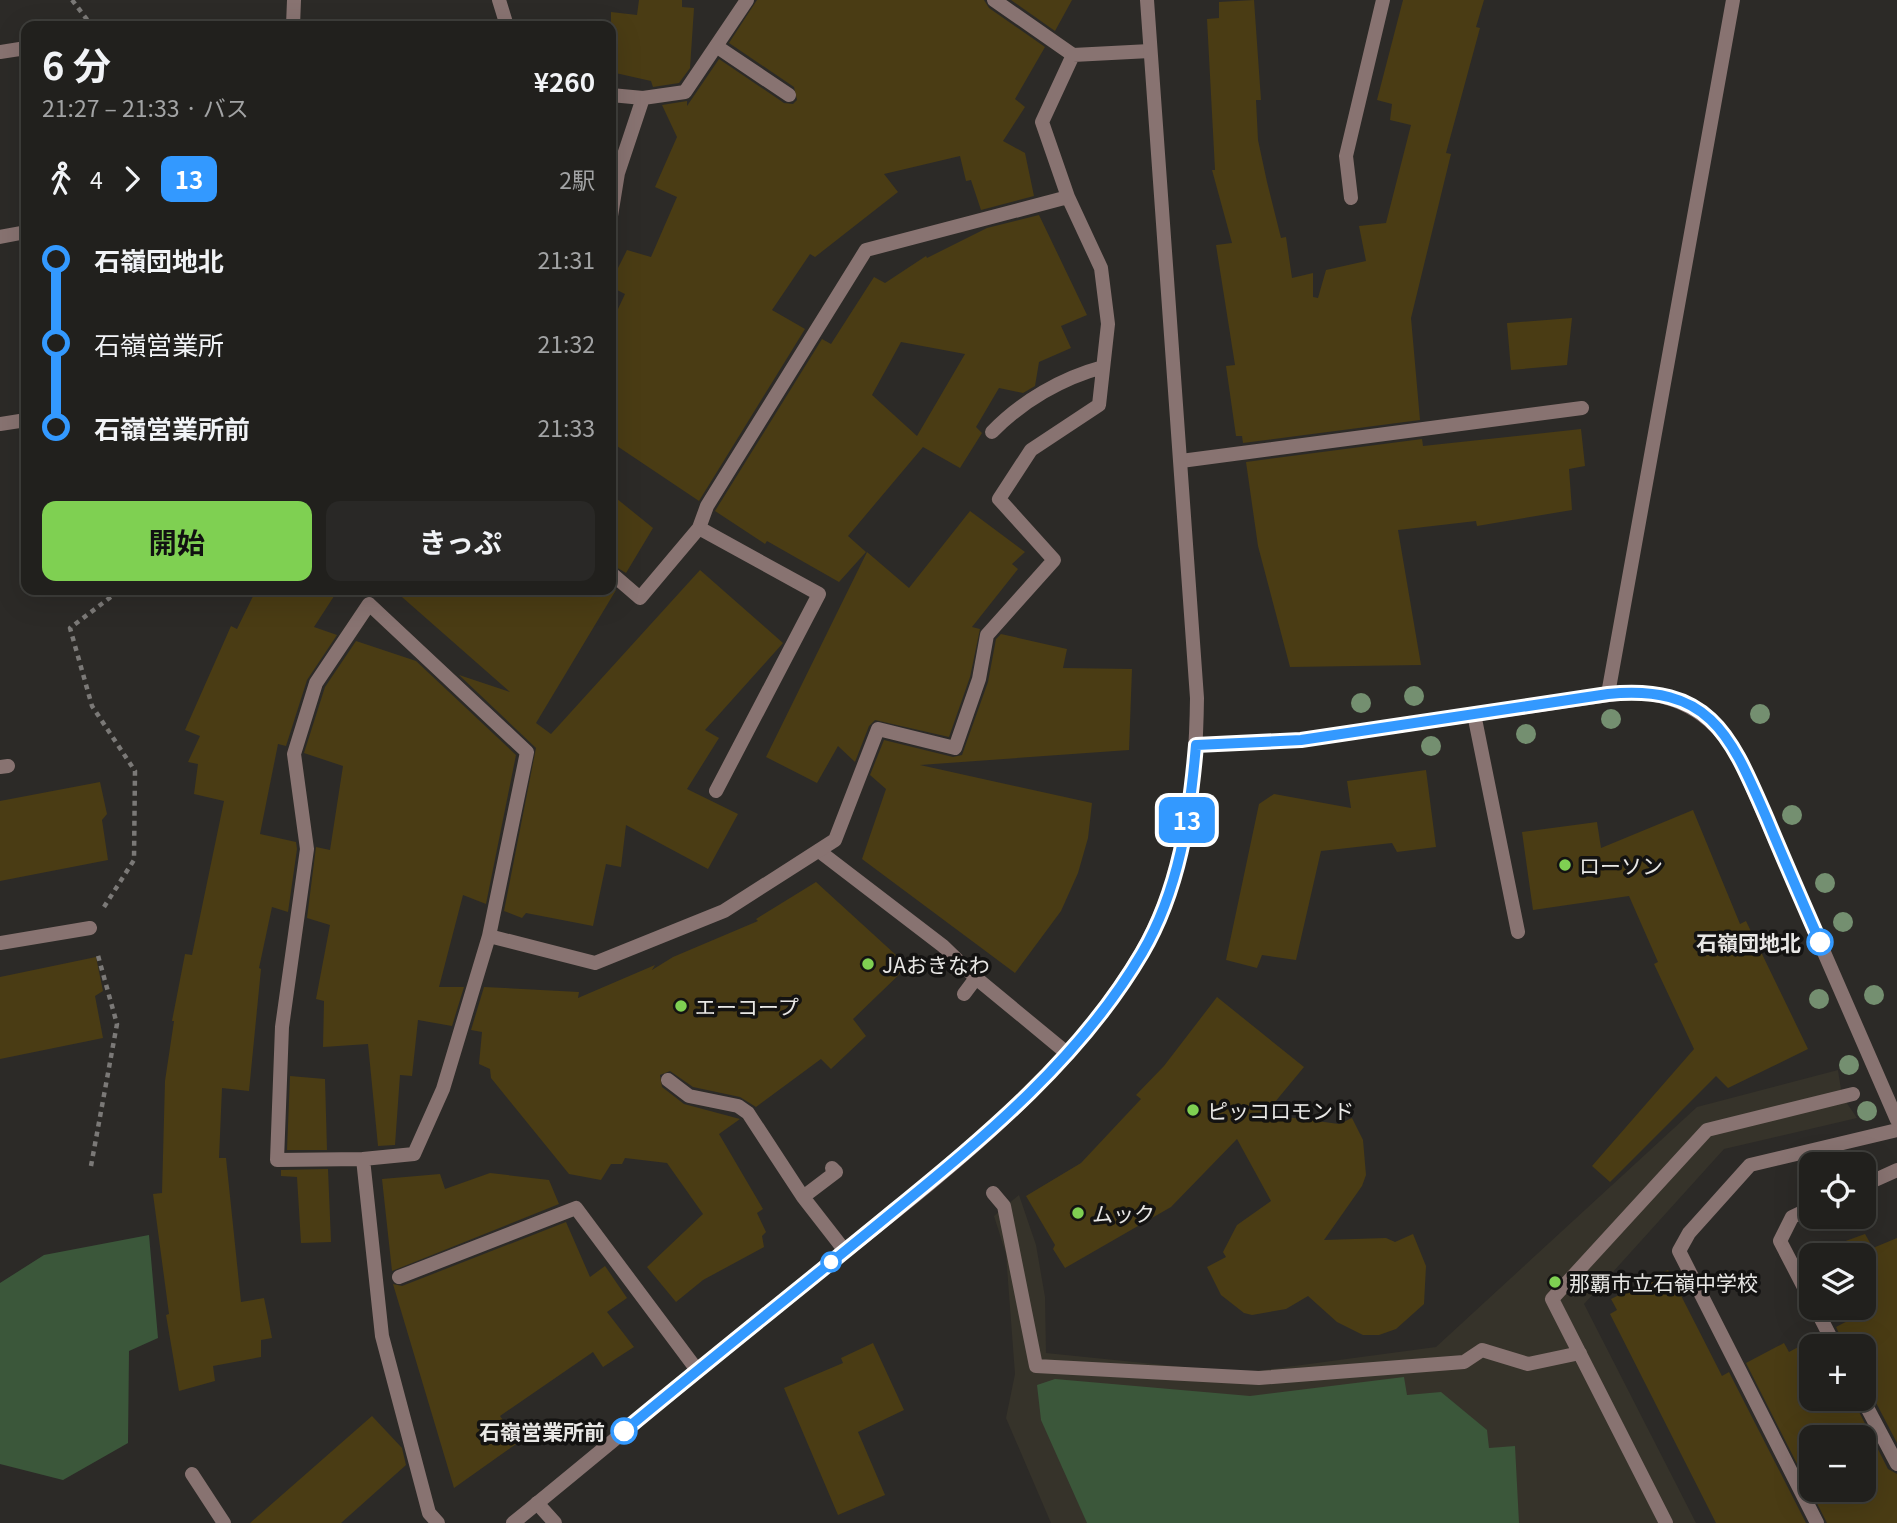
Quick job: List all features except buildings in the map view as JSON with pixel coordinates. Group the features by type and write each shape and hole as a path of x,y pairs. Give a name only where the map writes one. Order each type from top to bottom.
{"street":[{"path":"293,21 294,0"},
{"path":"499,0 505,21"},
{"path":"616,95 643,97 685,92 747,0"},
{"path":"994,0 1073,55 1150,51"},
{"path":"513,1523 952,1164 1068,1054 1115,994 1143,951 1162,911 1182,846 1196,745 1194,641 1147,0"},
{"path":"1351,198 1346,156 1383,0"},
{"path":"1608,694 1733,0"},
{"path":"716,46 789,95"},
{"path":"0,52 21,49"},
{"path":"489,936 595,963 724,911 835,840 878,729 955,748 979,680 987,635 1054,560 999,499 1031,450 1099,405 1108,324 1101,268 1068,197 1042,122 1073,55"},
{"path":"616,185 643,97"},
{"path":"616,577 640,598 699,528 707,506 866,250 1068,197"},
{"path":"0,237 21,233"},
{"path":"992,432 1011,413 1074,374 1103,367"},
{"path":"1181,461 1582,408"},
{"path":"0,424 21,420"},
{"path":"699,528 819,594 716,791"},
{"path":"369,604 527,752 489,936 443,1090 414,1154 363,1159 277,1160 282,1027 307,849 294,754 316,683 369,604"},
{"path":"1196,745 1301,740 1608,694 1648,692 1683,702 1712,720 1734,747 1897,1120"},
{"path":"1474,714 1518,932"},
{"path":"819,851 943,947 1068,1054"},
{"path":"0,943 90,928"},
{"path":"964,993 976,978"},
{"path":"668,1080 689,1096 738,1106 748,1113 803,1197 845,1251"},
{"path":"1666,1523 1552,1299 1707,1130 1853,1094"},
{"path":"1817,1523 1679,1251 1689,1233 1750,1165 1897,1130"},
{"path":"363,1159 382,1336 429,1513 438,1523"},
{"path":"803,1197 836,1172 832,1168"},
{"path":"1876,1180 1897,1170"},
{"path":"993,1193 1004,1206 1036,1366 1259,1378 1464,1362 1482,1350 1528,1364 1580,1353"},
{"path":"399,1277 576,1208 697,1370"},
{"path":"1799,1214 1792,1217 1780,1241 1799,1278"},
{"path":"1869,1411 1897,1464"},
{"path":"192,1474 224,1523"},
{"path":"537,1503 555,1523"}],"path":[{"path":"72,0 88,21"},
{"path":"91,1167 117,1024 90,928 134,860 135,771 92,706 70,628 113,595"}],"shaded area":[{"name":"那覇市立石嶺中学校","path":"1838,1070 1842,1096 1857,1118 1724,1149 1584,1304 1696,1523 1051,1523 1006,1418 1015,1374 1006,1254 994,1216 1019,1195 1036,1245 1045,1297 1046,1353 1242,1373 1436,1347 1697,1107"}],"green space":[{"path":"149,1235 158,1338 129,1351 128,1443 63,1480 0,1464 0,1283 44,1255"},
{"path":"1404,1377 1407,1395 1441,1392 1487,1430 1489,1448 1515,1446 1519,1523 1087,1523 1041,1420 1037,1385 1055,1379 1250,1396"}],"bus line":[{"name":"13","path":"624,1431 952,1164 1056,1068 1087,1031 1143,951 1162,911 1175,874 1188,817 1196,745 1301,740 1608,694 1648,692 1667,696 1700,711 1712,720 1734,747 1820,942"}],"place":[{"name":"ローソン","path":"1565,865"},
{"name":"石嶺団地北","path":"1820,942"},
{"name":"JAおきなわ","path":"868,964"},
{"name":"エーコープ","path":"681,1006"},
{"name":"ピッコロモンド","path":"1193,1110"},
{"name":"ムック","path":"1078,1213"},
{"name":"那覇市立石嶺中学校","path":"1555,1282"},
{"name":"石嶺営業所前","path":"624,1431"}]}
